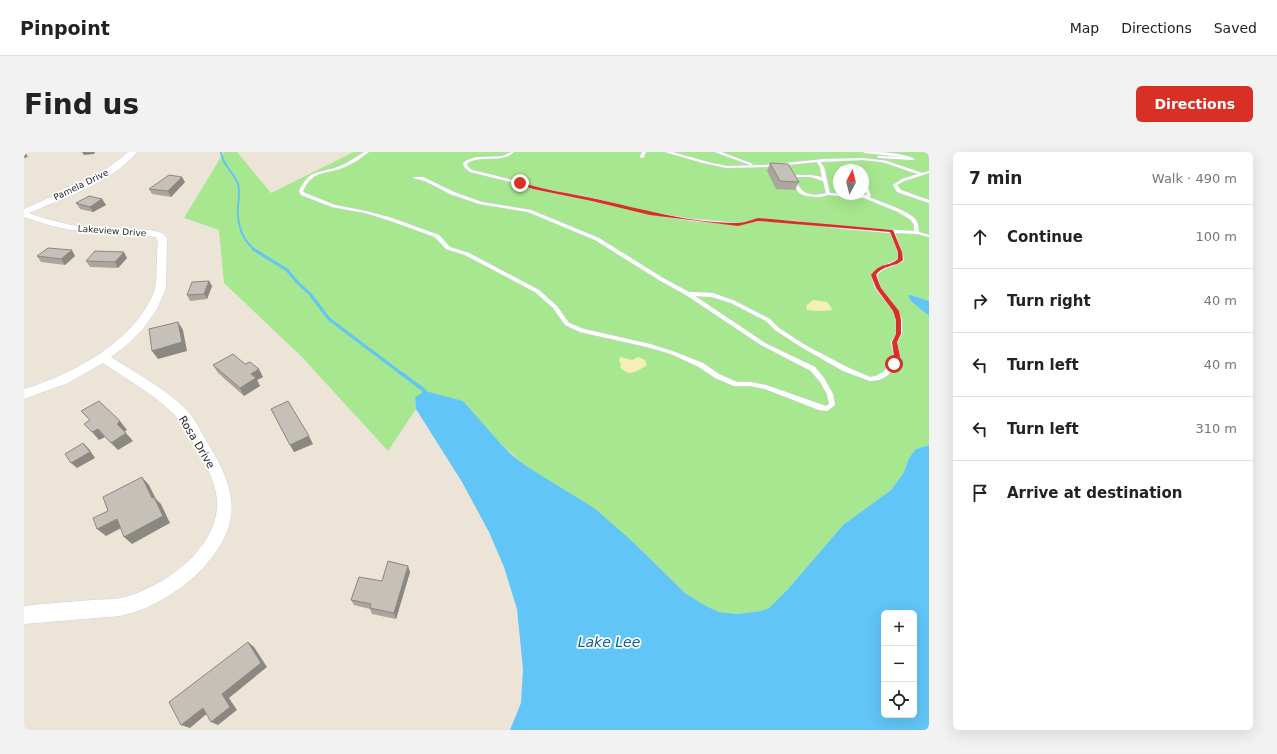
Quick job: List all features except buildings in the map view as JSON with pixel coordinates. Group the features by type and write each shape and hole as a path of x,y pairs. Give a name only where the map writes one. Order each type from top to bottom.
{"street":[{"name":"Pamela Drive","path":"24,212 104,174 120,164 133,152"},
{"name":"Lakeview Drive","path":"24,212 66,227 92,231 150,233 159,235 162,238 161,289 157,300 137,329 102,357 70,378 24,394"},
{"name":"Rosa Drive","path":"24,615 108,608 134,604 177,581 200,561 214,540 222,523 224,508 222,492 212,461 180,412 153,389 102,357"}],"lane":[{"path":"367,152 341,167 313,175 306,181 301,191 303,194 334,206 366,212 437,236 448,248 467,254 546,297 567,324 573,328 648,345 673,353 701,365 717,376 736,384 750,384 766,387 821,408 827,409 832,405 830,394 822,380 813,370 763,344 688,294 587,234 530,211 500,208 481,203 452,193 425,180"},
{"path":"512,152 506,155 484,153 471,156 465,163 466,167 471,171 520,183 533,188 592,199 650,213 692,220 738,224 758,220 917,233 929,236"},
{"path":"642,157 644,152"},
{"path":"667,152 725,166 755,166 837,158 858,158 884,161 922,174"},
{"path":"717,152 749,164 837,155 913,159 902,156 865,152"},
{"path":"837,158 840,164"},
{"path":"818,161 822,167 828,194"},
{"path":"929,172 903,180 895,185 899,191 929,202"},
{"path":"825,180 817,176 804,175 796,176 793,180 801,192 808,195 820,196 833,194"},
{"path":"869,199 906,214 913,219 916,225 917,233"},
{"path":"688,294 713,295 733,302 768,320 789,338 845,369 866,377 877,378 885,374 894,364 897,356 894,347 894,342 899,334 897,315 892,304 878,288 874,275 879,268 901,260 900,252 892,231"}],"green space":[{"path":"224,152 237,152 271,193 354,152 929,152 929,301 911,295 912,302 929,316 929,445 916,449 909,458 904,472 891,490 843,525 788,589 769,608 761,611 737,614 719,612 685,593 632,541 526,466 500,443 425,391 415,397 416,409 388,451 301,356 224,283 219,230 184,218"}],"sand":[{"path":"813,300 827,302 833,310 807,310 806,306"},
{"path":"620,357 632,360 638,357 645,360 647,365 630,373 620,367"}],"water":[{"path":"911,295 929,301 929,316 912,302 908,296"},
{"name":"Lake Lee","path":"425,391 463,401 511,454 526,466 594,508 632,541 685,593 719,612 737,614 761,611 769,608 788,589 843,525 891,490 904,472 909,458 916,449 929,445 929,730 510,730 521,703 523,669 517,609 504,567 489,532 462,482 416,409 415,397"}],"waterway":[{"path":"221,152 226,165 238,184 238,212 241,230 246,241 255,250"},
{"path":"253,249 287,270 310,294 329,319 402,374"},
{"path":"401,373 425,391 423,394"}],"route":[{"path":"520,183 533,188 592,199 650,213 692,220 738,224 758,220 796,222 844,228 892,231 900,252 901,260 890,266 879,268 874,275 878,288 892,304 899,320 899,334 894,342 897,356 894,364"}]}
